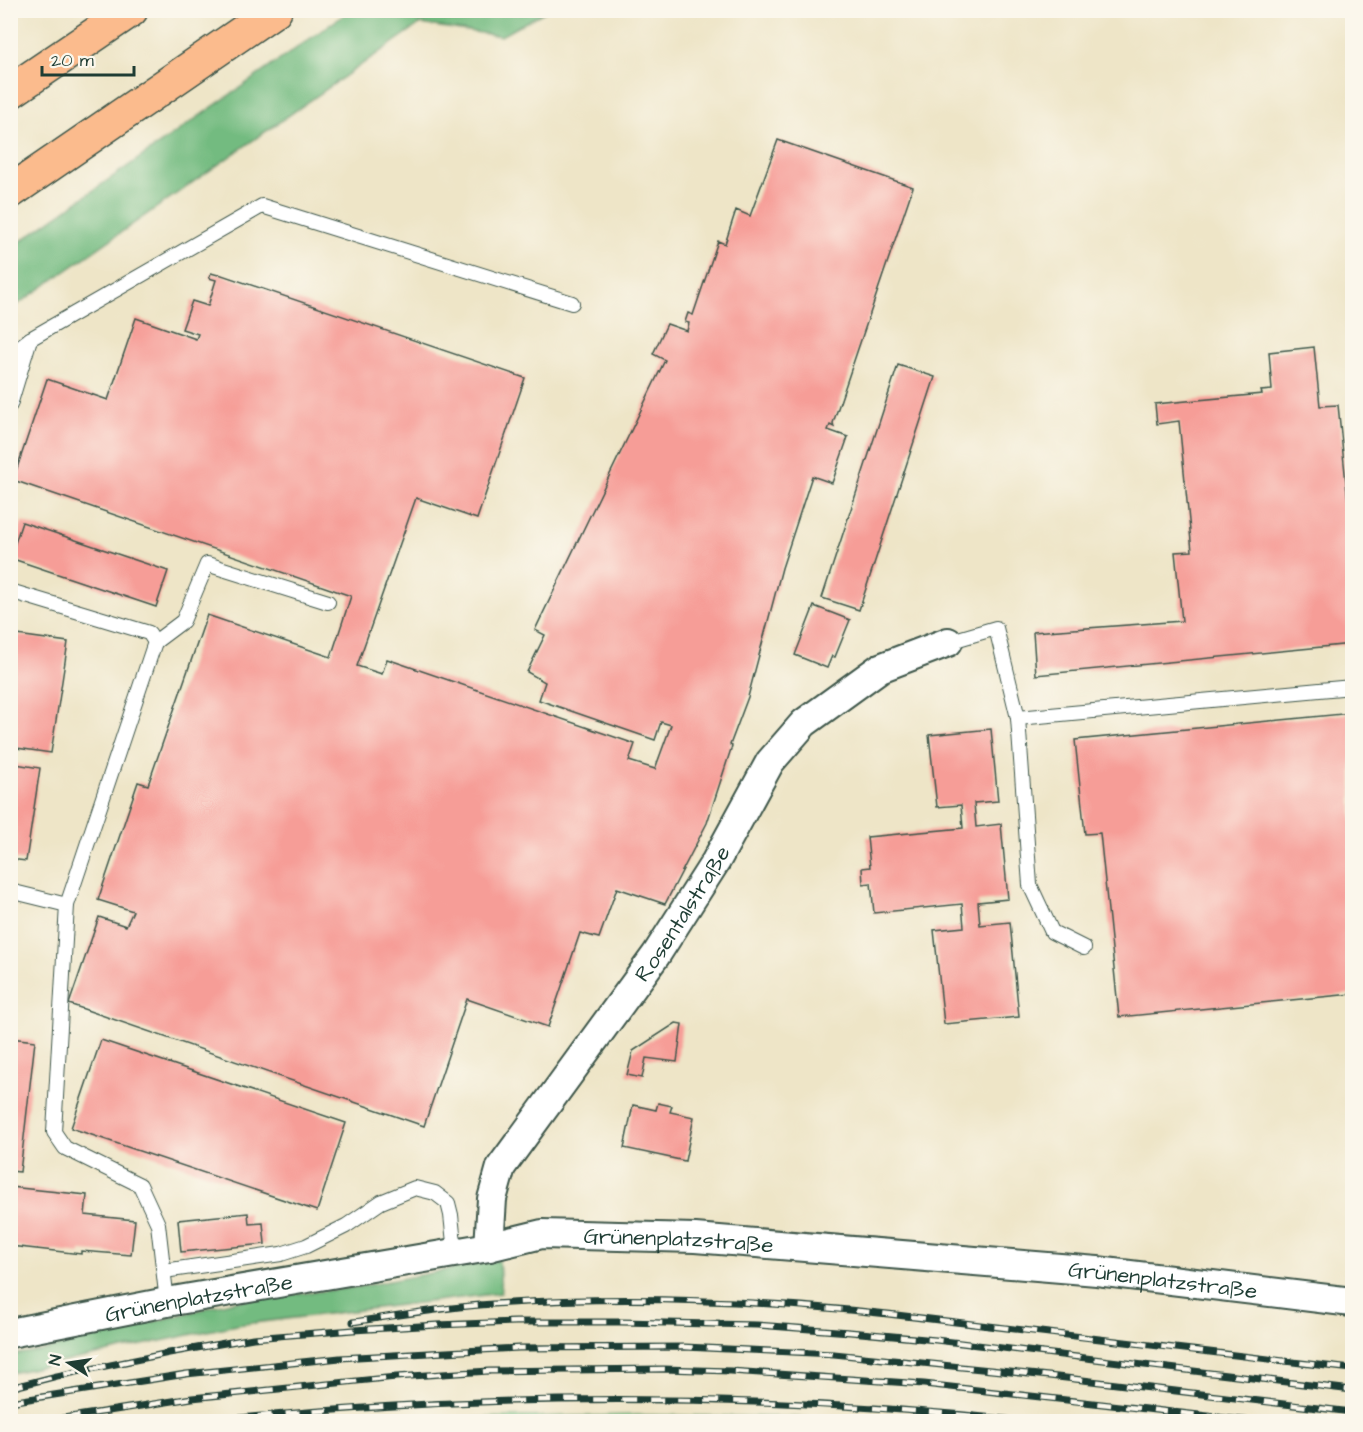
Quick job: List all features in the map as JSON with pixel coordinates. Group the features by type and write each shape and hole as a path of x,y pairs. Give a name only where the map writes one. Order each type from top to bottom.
{"highway":[{"path":"10,92 131,10"},
{"path":"10,192 275,10"}],"street":[{"name":"Rosentalstraße","path":"489,1247 492,1199 501,1167 656,956 716,861 770,762 804,723 880,668 948,642"},
{"name":"Grünenplatzstraße","path":"10,1333 167,1302 489,1247 542,1234 695,1238 1097,1270 1353,1302"}],"lane":[{"path":"10,354 30,339 262,206 572,303"},
{"path":"10,405 30,339"},
{"path":"167,1302 158,1224 140,1185 65,1148 54,1132 67,905 155,642 183,621 207,564 328,602"},
{"path":"10,591 149,633 155,642"},
{"path":"948,642 996,628 1018,717 1030,885 1052,932 1084,948"},
{"path":"1018,717 1353,687"},
{"path":"10,891 67,905"},
{"path":"164,1271 281,1254 306,1246 346,1226 381,1202 415,1188 435,1193 448,1203 455,1252"}],"green space":[{"path":"351,10 546,11 501,36 420,24 11,309 11,248"},
{"path":"499,1260 501,1293 236,1325 11,1373 10,1355 41,1351 234,1301 358,1287"},
{"path":"647,1415 861,1421 417,1421 461,1418"}],"building":[{"path":"778,140 913,187 833,423 834,427 830,425 828,430 848,437 832,483 812,476 782,568 748,697 730,745 732,746 707,823 665,904 617,888 599,938 580,933 548,1027 467,999 424,1126 69,1004 99,917 126,926 133,911 98,900 138,782 148,785 207,615 331,657 351,596 13,480 47,379 108,400 136,318 196,339 198,334 182,329 192,301 208,306 216,280 209,278 211,273 525,378 477,519 416,498 357,666 382,674 387,659 635,744 629,761 655,769 671,725 661,722 655,740 539,700 545,682 527,672 545,635 535,630 665,360 653,354 667,324 687,331 689,323 685,322 688,313 693,315 718,241 725,244 736,210 750,216"},
{"path":"1314,347 1320,406 1338,405 1348,502 1352,502 1352,644 1036,675 1033,632 1182,621 1175,552 1192,551 1179,421 1157,424 1155,404 1262,394 1261,391 1272,390 1269,352"},
{"path":"898,365 935,377 859,610 822,598"},
{"path":"22,522 168,571 156,607 10,558"},
{"path":"814,606 850,620 835,657 832,656 827,668 795,655"},
{"path":"10,634 68,642 51,753 10,747"},
{"path":"1352,713 1352,994 1119,1017 1100,833 1085,834 1075,740"},
{"path":"991,729 998,801 974,803 976,827 1001,824 1008,899 978,902 980,925 1010,922 1019,1017 944,1024 934,930 964,927 962,904 874,913 871,883 863,884 862,868 870,867 867,837 963,828 961,805 937,807 929,735"},
{"path":"10,763 40,768 26,861 10,859"},
{"path":"676,1023 682,1024 677,1062 646,1058 642,1078 627,1075 633,1051"},
{"path":"10,1038 35,1041 20,1172 10,1171"},
{"path":"101,1040 346,1123 317,1211 71,1128"},
{"path":"658,1103 672,1106 670,1112 694,1117 685,1161 624,1148 633,1105 656,1110"},
{"path":"10,1187 87,1195 85,1215 135,1220 131,1255 81,1251 81,1254 10,1246"},
{"path":"248,1213 249,1224 263,1223 265,1244 181,1252 178,1220"}],"railway":[{"path":"353,1322 458,1307 542,1301 740,1302 888,1314 1352,1369"},
{"path":"10,1388 57,1376 253,1338 437,1325 621,1322 757,1325 850,1332 936,1340 1352,1390"},
{"path":"10,1402 186,1374 340,1358 519,1348 684,1347 834,1354 1049,1376 1352,1412"},
{"path":"38,1422 192,1398 396,1377 489,1371 663,1369 731,1371 924,1384 1261,1422"},
{"path":"202,1422 410,1405 618,1400 826,1405 1034,1422"}]}
